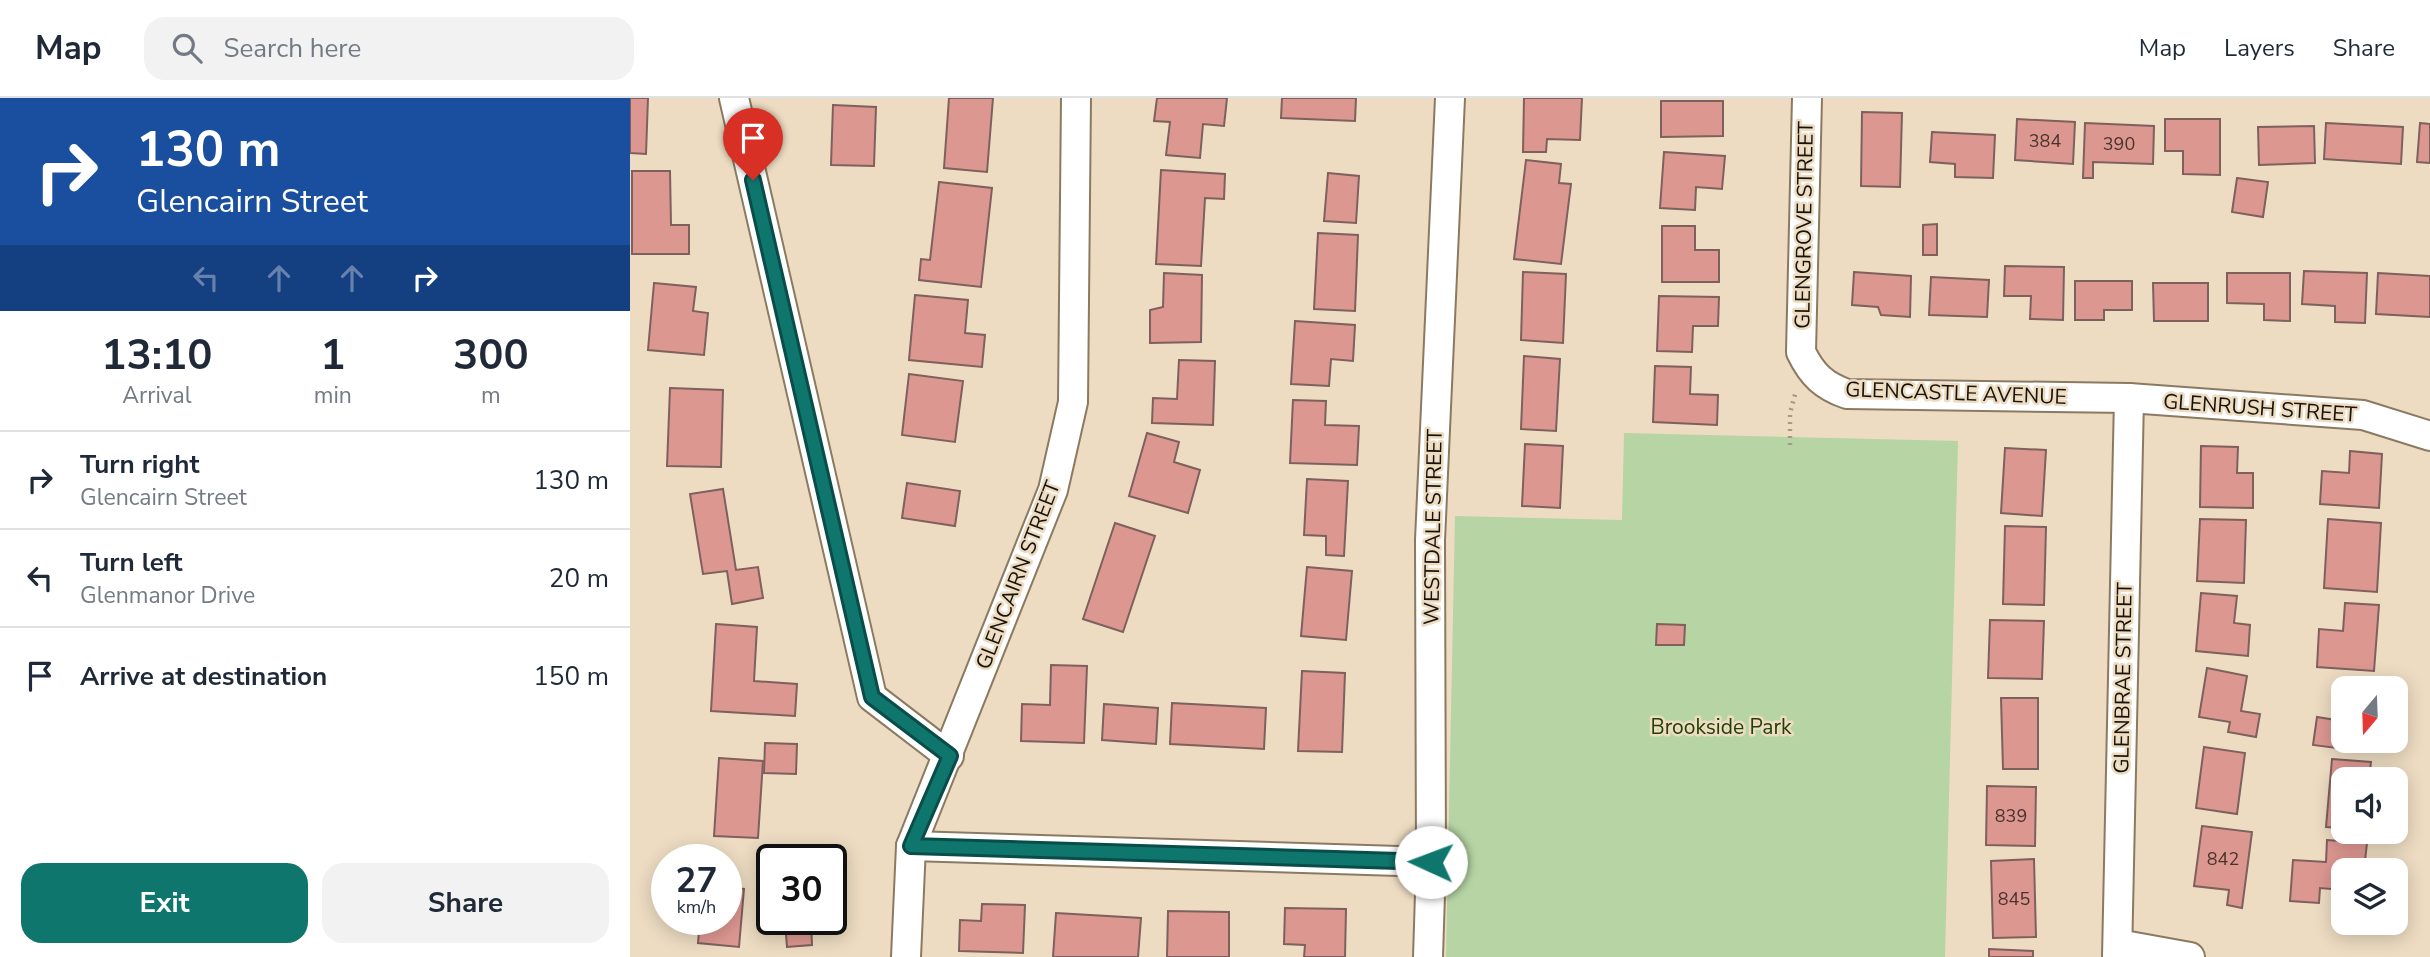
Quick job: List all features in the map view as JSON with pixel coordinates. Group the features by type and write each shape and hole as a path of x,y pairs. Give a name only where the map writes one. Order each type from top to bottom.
{"street":[{"path":"734,98 872,697 950,756"},
{"name":"GLENCAIRN STREET","path":"906,957 911,846 950,756 1053,490 1073,402 1076,98"},
{"name":"WESTDALE STREET","path":"1428,957 1431,862 1430,540 1450,98"},
{"name":"GLENGROVE STREET","path":"1806,361 1807,98"},
{"name":"GLENCASTLE AVENUE","path":"1806,361 1828,387 1847,394 2129,398"},
{"name":"GLENRUSH STREET","path":"2129,398 2363,415 2430,436"},
{"name":"GLENBRAE STREET","path":"2117,951 2129,398"},
{"path":"911,846 1431,862"},
{"path":"2117,951 2190,957"}],"path":[{"path":"1790,445 1794,398 1806,361"}],"green space":[{"name":"Brookside Park","path":"1624,433 1958,441 1945,957 1446,957 1455,516 1622,520"}],"building":[{"path":"630,98 648,98 646,154 630,153"},
{"path":"949,98 993,98 987,172 944,168"},
{"path":"1157,98 1227,98 1224,126 1203,124 1200,158 1166,155 1170,122 1154,121"},
{"path":"1282,98 1356,98 1355,121 1281,118"},
{"path":"1524,98 1582,98 1580,140 1547,139 1546,152 1523,152"},
{"path":"1661,101 1723,101 1723,136 1661,137"},
{"path":"833,105 876,107 874,166 831,165"},
{"path":"1862,112 1902,113 1900,187 1861,186"},
{"path":"2017,119 2075,122 2073,164 2015,160"},
{"path":"2165,119 2220,119 2220,175 2183,174 2183,151 2165,151"},
{"path":"2085,123 2154,126 2153,164 2093,162 2093,178 2083,178"},
{"path":"2326,123 2403,127 2401,164 2324,159"},
{"path":"2420,123 2430,124 2430,163 2417,162"},
{"path":"2314,126 2315,163 2259,165 2258,127"},
{"path":"1932,132 1995,135 1993,178 1955,177 1955,164 1930,162"},
{"path":"1664,152 1725,156 1722,189 1696,187 1695,210 1660,208"},
{"path":"1526,160 1561,164 1559,183 1571,184 1561,264 1514,259"},
{"path":"1161,170 1225,174 1224,199 1205,198 1201,266 1156,264"},
{"path":"632,171 670,171 671,225 689,225 689,254 632,254"},
{"path":"1328,173 1359,176 1356,223 1324,221"},
{"path":"2237,178 2268,182 2263,217 2232,212"},
{"path":"939,182 992,188 981,287 919,280 921,259 930,260"},
{"path":"1937,224 1937,255 1923,255 1923,225"},
{"path":"1662,226 1695,226 1695,250 1719,250 1719,282 1662,282"},
{"path":"1318,233 1358,235 1355,311 1314,309"},
{"path":"2005,266 2064,267 2063,320 2030,319 2031,296 2004,296"},
{"path":"2304,271 2367,273 2365,323 2335,322 2335,306 2302,304"},
{"path":"1523,272 1566,274 1563,343 1521,340"},
{"path":"1854,272 1911,276 1910,317 1881,315 1878,307 1852,305"},
{"path":"1164,273 1202,275 1201,342 1150,343 1150,310 1163,307"},
{"path":"2227,273 2290,273 2290,321 2264,320 2264,304 2227,303"},
{"path":"2378,273 2430,276 2430,317 2376,314"},
{"path":"1931,277 1989,280 1987,317 1929,315"},
{"path":"2075,281 2132,281 2132,310 2104,310 2104,320 2075,320"},
{"path":"654,283 696,287 693,311 708,313 704,355 648,350"},
{"path":"2153,283 2208,283 2208,321 2154,321"},
{"path":"915,295 968,300 965,333 985,335 982,367 909,360"},
{"path":"1659,296 1719,297 1718,326 1693,326 1692,352 1657,351"},
{"path":"1295,321 1355,325 1353,361 1331,359 1329,386 1291,384"},
{"path":"1524,356 1560,359 1556,431 1521,429"},
{"path":"1179,360 1215,361 1213,425 1152,423 1153,398 1177,399"},
{"path":"1655,366 1691,367 1690,394 1718,395 1717,425 1653,422"},
{"path":"909,374 963,381 955,442 902,435"},
{"path":"670,388 723,390 721,467 667,466"},
{"path":"1293,400 1326,401 1325,425 1359,426 1357,465 1290,463"},
{"path":"1147,433 1179,442 1174,462 1200,470 1188,513 1129,496"},
{"path":"1525,444 1563,446 1560,508 1522,506"},
{"path":"2201,446 2238,447 2237,473 2253,473 2253,508 2200,507"},
{"path":"2005,448 2046,450 2042,516 2001,513"},
{"path":"2350,451 2382,454 2379,508 2320,504 2322,471 2349,473"},
{"path":"1307,479 1348,481 1344,556 1326,555 1326,536 1304,535"},
{"path":"907,483 960,491 955,526 902,518"},
{"path":"723,489 736,570 758,567 763,598 732,604 727,571 703,574 690,494"},
{"path":"2200,519 2246,520 2244,583 2197,581"},
{"path":"2328,519 2381,523 2377,592 2324,588"},
{"path":"1115,523 1155,536 1123,632 1083,619"},
{"path":"2005,526 2046,527 2044,605 2003,604"},
{"path":"1307,567 1352,571 1346,640 1301,636"},
{"path":"2201,593 2237,596 2234,623 2250,625 2248,656 2196,651"},
{"path":"2345,603 2379,605 2374,671 2317,667 2319,629 2343,631"},
{"path":"1990,620 2044,621 2042,679 1988,678"},
{"path":"716,624 757,627 754,681 797,684 795,716 711,711"},
{"path":"1657,624 1685,625 1684,645 1656,645"},
{"path":"1051,665 1087,666 1084,743 1021,741 1022,704 1050,705"},
{"path":"2207,668 2247,676 2241,711 2260,714 2256,737 2228,732 2230,722 2199,717"},
{"path":"1302,671 1345,673 1342,752 1298,751"},
{"path":"2001,698 2038,698 2038,769 2003,769"},
{"path":"1172,703 1266,708 1264,749 1170,744"},
{"path":"1104,704 1158,708 1156,744 1102,740"},
{"path":"2317,717 2331,719 2331,747 2313,745"},
{"path":"765,743 797,744 796,774 764,773"},
{"path":"2204,747 2245,753 2237,814 2196,808"},
{"path":"719,758 763,761 758,838 714,836"},
{"path":"2332,759 2371,762 2370,767 2331,767"},
{"path":"2331,770 2331,827 2326,827"},
{"path":"1987,786 2036,787 2035,846 1986,845"},
{"path":"2202,826 2252,832 2242,908 2227,905 2229,890 2194,886"},
{"path":"2327,840 2331,840 2331,844 2367,844 2365,858 2331,858 2331,889 2320,888 2319,903 2290,901 2293,860 2326,862"},
{"path":"2034,859 2036,937 1993,938 1991,861"},
{"path":"982,904 1025,905 1023,953 959,951 960,920 981,921"},
{"path":"1285,908 1346,909 1345,957 1304,957 1305,945 1284,944"},
{"path":"1168,911 1229,912 1229,957 1167,957"},
{"path":"1056,913 1141,918 1138,957 1053,957"},
{"path":"699,935 740,935 739,947 698,943"},
{"path":"786,935 812,935 812,945 787,947"},
{"path":"1989,949 2033,951 2033,957 1989,957"}],"route":[{"path":"753,180 872,697 950,756 911,846 1431,862"}]}
